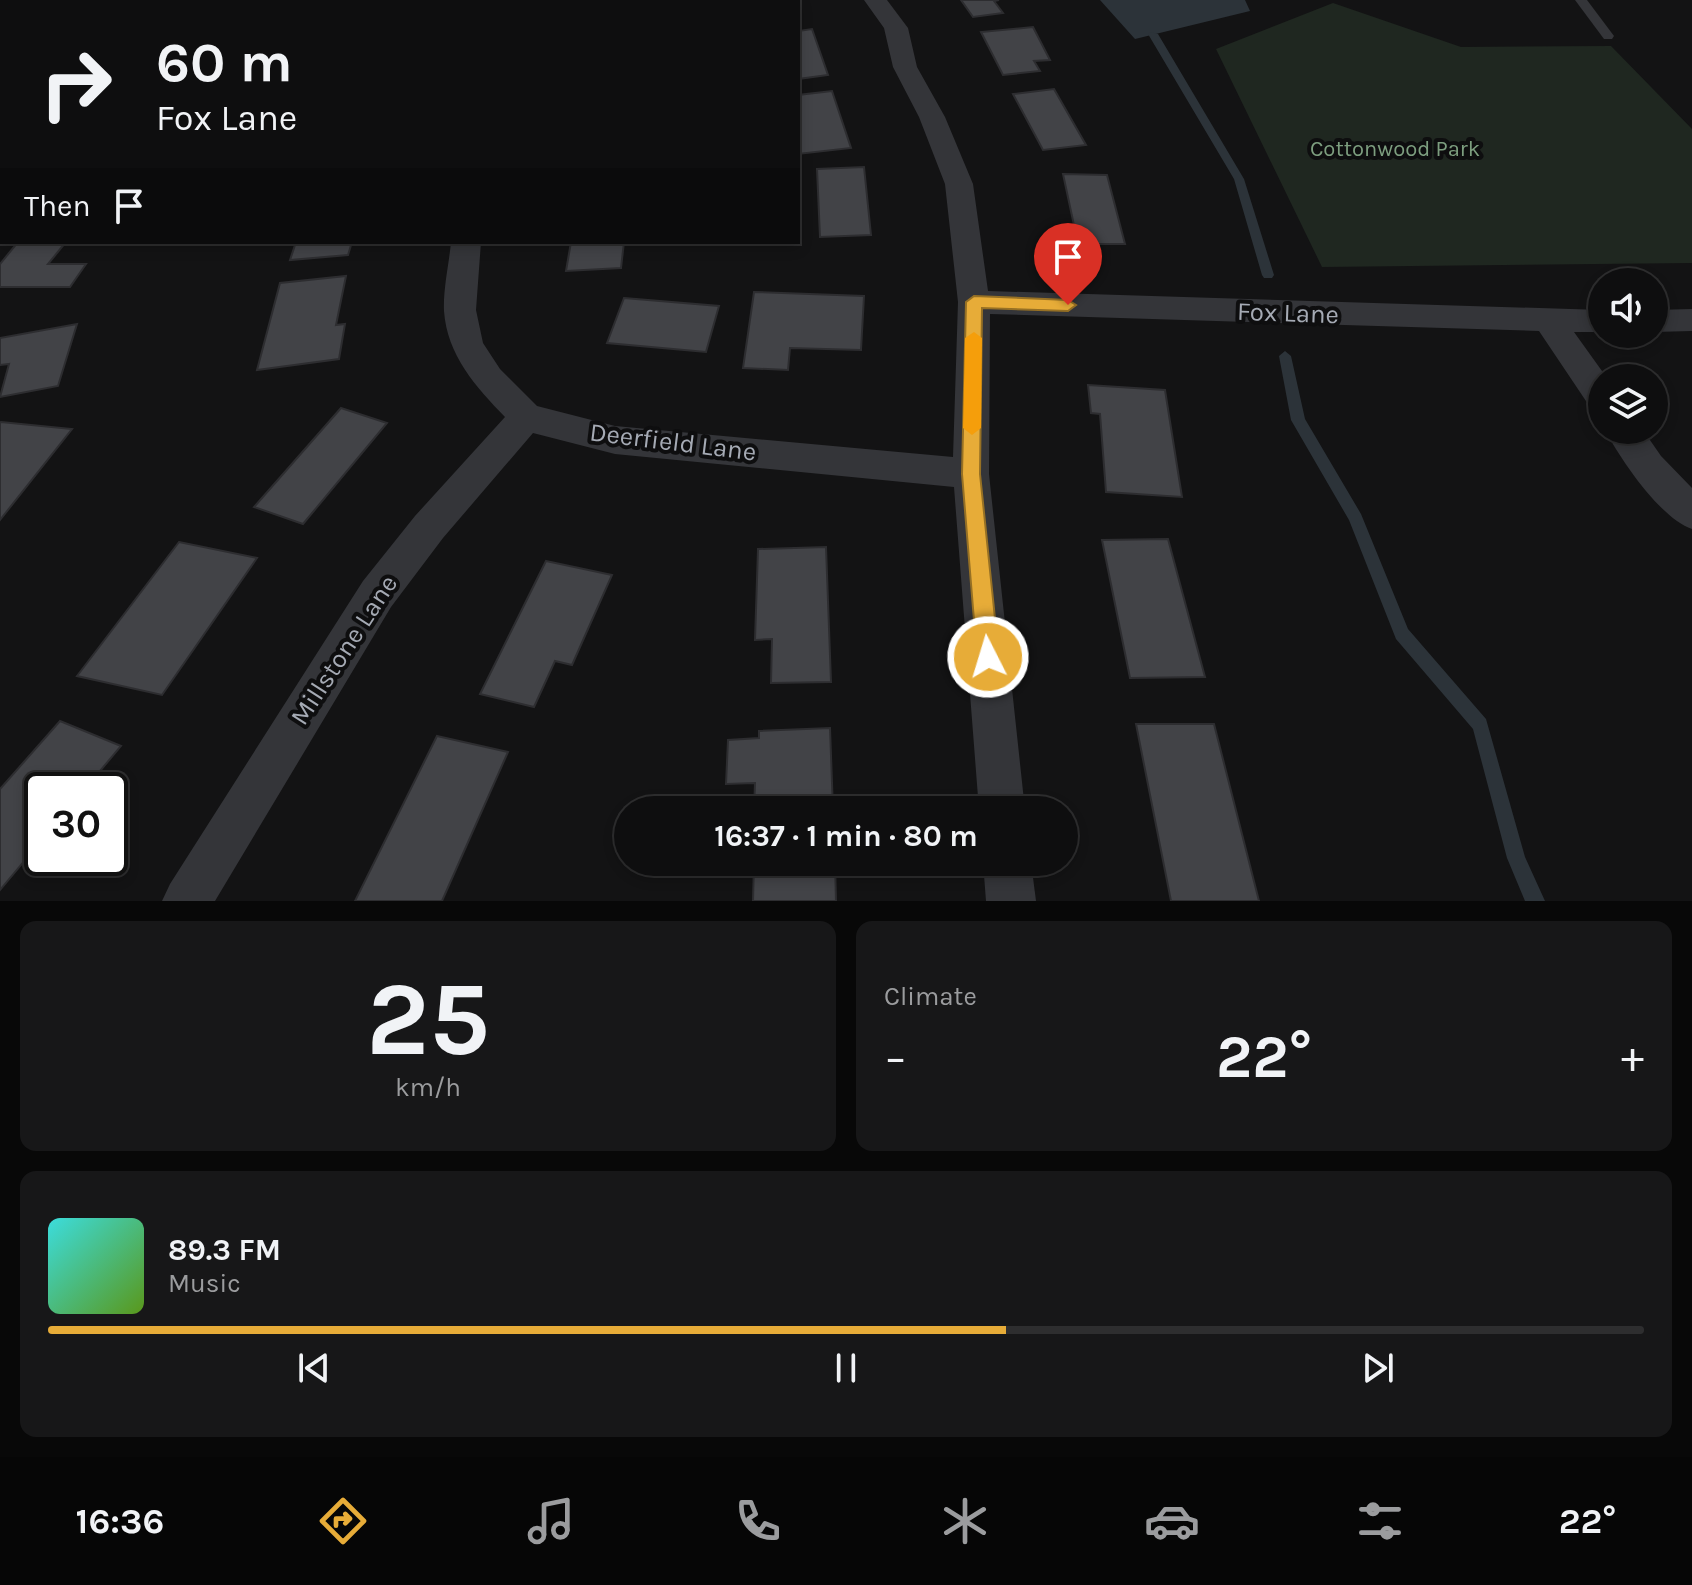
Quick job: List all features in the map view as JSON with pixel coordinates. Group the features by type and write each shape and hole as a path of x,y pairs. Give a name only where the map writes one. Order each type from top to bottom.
{"street":[{"path":"875,0 896,28 905,67 932,117 959,184 974,302 971,474 1001,796"},
{"path":"466,244 460,310 467,345 488,378 526,417"},
{"name":"Fox Lane","path":"974,302 1588,321"},
{"path":"1668,321 1692,320"},
{"path":"1550,322 1588,378"},
{"name":"Deerfield Lane","path":"526,417 615,440 971,474"},
{"name":"Millstone Lane","path":"187,901 377,594 429,527 526,417"},
{"path":"1633,444 1648,466 1692,513"},
{"path":"1008,876 1011,901"}],"lane":[{"path":"1581,0 1608,36"}],"green space":[{"name":"Cottonwood Park","path":"1333,3 1461,47 1611,46 1692,129 1692,263 1322,267 1216,49"}],"shaded area":[{"path":"1100,0 1245,0 1250,11 1135,39"}],"building":[{"path":"961,0 999,0 994,1 1003,13 973,17"},
{"path":"1033,27 1050,60 1034,61 1040,71 1003,75 981,32"},
{"path":"812,29 828,75 800,79 800,31"},
{"path":"1054,89 1086,145 1043,150 1013,94"},
{"path":"832,91 851,148 800,154 800,95"},
{"path":"864,167 871,235 820,237 817,169"},
{"path":"1063,174 1107,175 1125,244 1078,244"},
{"path":"16,244 64,244 48,264 86,264 70,287 0,287 0,264"},
{"path":"295,244 351,244 348,255 290,260"},
{"path":"571,244 624,244 621,268 566,271"},
{"path":"346,276 336,325 345,324 339,359 257,370 280,283"},
{"path":"754,292 864,296 861,350 790,348 788,370 743,368"},
{"path":"624,298 719,306 706,352 607,343"},
{"path":"77,324 58,386 0,397 9,364 0,365 0,338"},
{"path":"1088,385 1165,390 1182,497 1106,492 1100,414 1091,413"},
{"path":"341,408 387,423 303,524 254,507"},
{"path":"0,423 72,429 0,520"},
{"path":"1168,539 1205,677 1130,678 1102,540"},
{"path":"179,542 257,558 162,695 77,676"},
{"path":"826,547 831,682 771,683 772,639 755,640 758,549"},
{"path":"546,561 612,575 572,665 555,661 534,707 480,694"},
{"path":"60,721 121,746 99,772 24,772 24,861 0,890 0,789"},
{"path":"1136,724 1214,724 1259,901 1171,901"},
{"path":"830,728 832,796 755,796 755,783 726,784 728,740 759,738 759,731"},
{"path":"437,736 508,752 442,901 355,901"},
{"path":"754,876 835,876 836,901 753,901"}],"waterway":[{"path":"1153,34 1239,179 1268,275"},
{"path":"1285,356 1298,420 1356,518 1402,634 1480,725 1516,858 1535,901"}],"slow traffic":[{"path":"972,428 974,338"}],"route":[{"path":"988,657 971,474 974,302 1068,305"}]}
